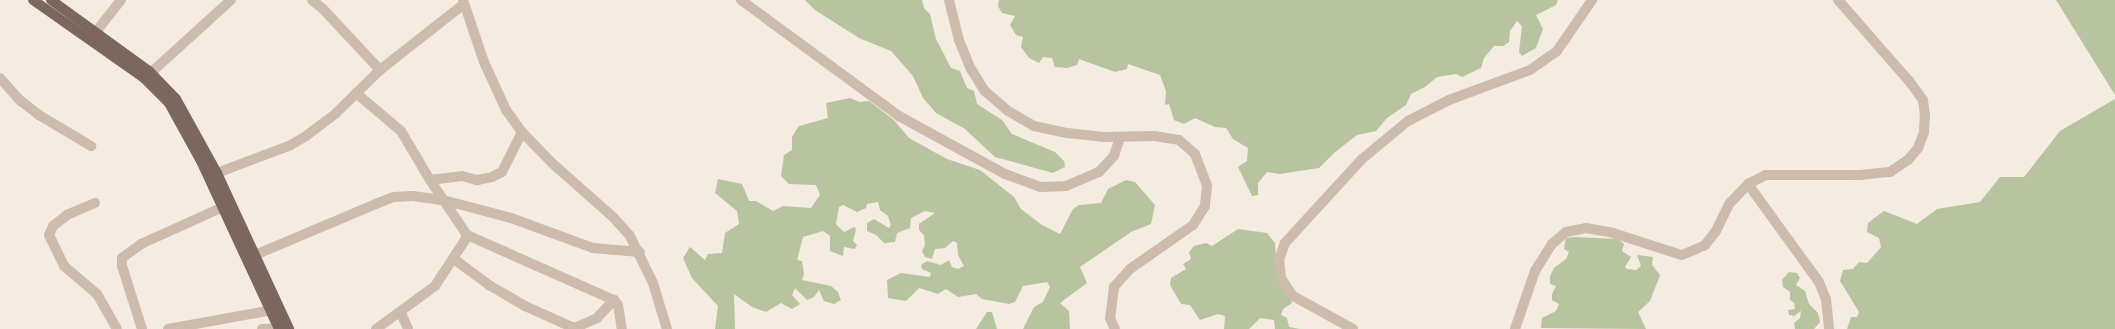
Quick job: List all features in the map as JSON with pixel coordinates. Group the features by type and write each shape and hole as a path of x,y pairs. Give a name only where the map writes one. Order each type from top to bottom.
{"main road":[{"path":"33,0 147,75 178,116 284,328"},
{"path":"50,0 94,33 176,99 217,173 255,255 275,310"}],"street":[{"path":"94,33 121,0"},
{"path":"147,75 231,0"},
{"path":"312,0 324,9 380,70"},
{"path":"741,0 899,116 1005,174 1041,186 1066,186 1098,172 1114,156 1120,136"},
{"path":"949,0 959,40 971,68 985,91 1008,111 1034,126 1067,133 1154,136 1179,140 1195,154 1207,186 1205,206 1193,225 1130,270 1114,287 1110,318 1115,329"},
{"path":"1353,329 1293,296 1281,278 1279,260 1285,243 1362,159 1408,121 1449,100 1530,70 1557,51 1592,0"},
{"path":"1515,329 1535,271 1552,244 1566,232 1586,228 1613,233 1682,255 1692,252 1705,245 1716,232 1729,204 1748,184 1766,175 1852,175 1890,172 1908,160 1918,148 1924,132 1925,115 1923,100 1909,81 1838,0"},
{"path":"217,173 291,145 306,136 380,70 464,2 484,62 506,110 522,132 552,163 613,217 640,252 659,298 667,329"},
{"path":"0,79 21,101 39,115 91,146"},
{"path":"356,93 401,131 430,180 467,235 614,300 618,305 622,329"},
{"path":"430,180 462,176 477,180 492,177 502,172 522,132"},
{"path":"1748,184 1818,282 1826,299 1829,329"},
{"path":"255,255 394,198 422,197 443,200 511,218 592,248 640,252"},
{"path":"95,203 67,215 53,226 49,235 64,266 97,294 118,329"},
{"path":"142,329 122,266 122,258 141,244 223,207"},
{"path":"376,329 401,313 436,286 454,259 467,235"},
{"path":"454,259 489,285 525,306 574,328 597,318 614,300"},
{"path":"168,329 275,310"},
{"path":"401,313 408,329"},
{"path":"262,329 284,328"}],"green space":[{"path":"805,0 922,0 924,8 930,14 936,39 951,68 960,71 967,88 974,91 977,104 1002,120 1012,134 1055,152 1064,161 1065,167 1053,173 995,157 965,129 936,113 923,98 913,76 891,51 859,38 815,10"},
{"path":"999,0 1558,0 1556,5 1536,15 1543,29 1536,48 1522,56 1519,52 1522,26 1517,21 1510,31 1509,42 1503,46 1494,46 1484,58 1481,68 1462,77 1456,74 1437,77 1425,87 1411,94 1406,105 1387,118 1376,131 1357,135 1334,153 1319,168 1280,174 1267,172 1258,183 1258,195 1252,196 1238,167 1247,161 1248,148 1233,139 1226,128 1215,127 1195,118 1184,124 1174,120 1169,104 1165,105 1166,91 1160,75 1128,64 1127,69 1115,72 1079,59 1077,65 1067,68 1055,67 1052,58 1043,57 1039,63 1029,58 1021,47 1023,37 1016,35 1010,25 1015,16 1002,13 998,6"},
{"path":"2056,0 2115,0 2115,95"},
{"path":"850,98 859,102 869,101 894,120 909,138 947,159 980,170 1014,197 1021,209 1042,225 1060,234 1073,209 1079,205 1101,203 1108,189 1126,180 1135,182 1155,205 1151,224 1131,232 1080,267 1087,283 1060,303 1069,311 1070,329 1023,329 1034,307 1043,302 1050,287 1047,282 1023,286 1015,302 1009,304 982,299 976,294 958,297 946,289 938,294 919,288 906,301 888,298 887,280 901,273 930,277 931,273 922,269 921,265 927,261 941,265 949,260 952,267 958,269 964,266 958,255 957,243 953,241 945,248 935,249 932,259 925,257 922,251 925,245 924,235 919,230 919,224 935,213 925,211 911,218 910,228 897,233 895,242 884,243 876,235 867,231 867,223 874,219 889,228 891,225 888,216 880,210 878,202 867,204 866,208 857,212 843,205 839,207 836,224 844,232 854,227 856,229 853,241 857,245 855,249 844,247 843,256 830,251 830,236 823,231 803,237 797,260 802,261 804,274 802,280 831,286 838,292 841,300 834,304 824,301 819,290 814,297 807,300 795,288 792,295 800,304 792,309 781,303 766,312 752,307 734,294 735,329 715,329 718,306 692,278 683,258 690,247 705,260 708,254 722,253 725,233 739,224 737,211 715,193 718,179 742,184 749,201 756,201 773,211 783,206 811,208 820,195 816,185 789,184 781,176 784,155 792,150 792,137 799,126 828,118 826,103"},
{"path":"2115,99 2115,329 1847,329 1851,317 1857,317 1859,312 1840,281 1843,270 1853,269 1859,262 1867,263 1881,247 1879,238 1867,232 1868,223 1884,211 1917,224 1937,209 1980,202 2000,177 2024,177 2060,131"},
{"path":"1238,229 1267,233 1275,243 1276,258 1292,303 1283,309 1281,315 1287,318 1289,327 1300,329 1275,329 1274,320 1260,318 1249,329 1224,329 1225,316 1218,314 1200,320 1190,305 1181,304 1170,285 1171,278 1186,269 1183,264 1191,259 1189,252 1194,246 1206,243 1212,246"},
{"path":"1566,238 1618,239 1624,244 1622,251 1631,257 1625,267 1627,269 1636,270 1641,266 1637,255 1653,257 1652,265 1660,275 1650,301 1638,312 1646,329 1541,328 1542,318 1556,311 1559,304 1552,300 1552,294 1556,286 1550,284 1550,276 1554,268 1566,259 1569,252 1564,249"},
{"path":"1789,272 1797,273 1800,278 1796,285 1805,291 1809,304 1818,313 1820,322 1814,329 1795,329 1794,323 1800,318 1801,311 1794,316 1789,315 1788,310 1795,309 1794,303 1790,300 1790,292 1783,287 1782,280"},
{"path":"987,312 992,312 997,329 976,329"}]}
